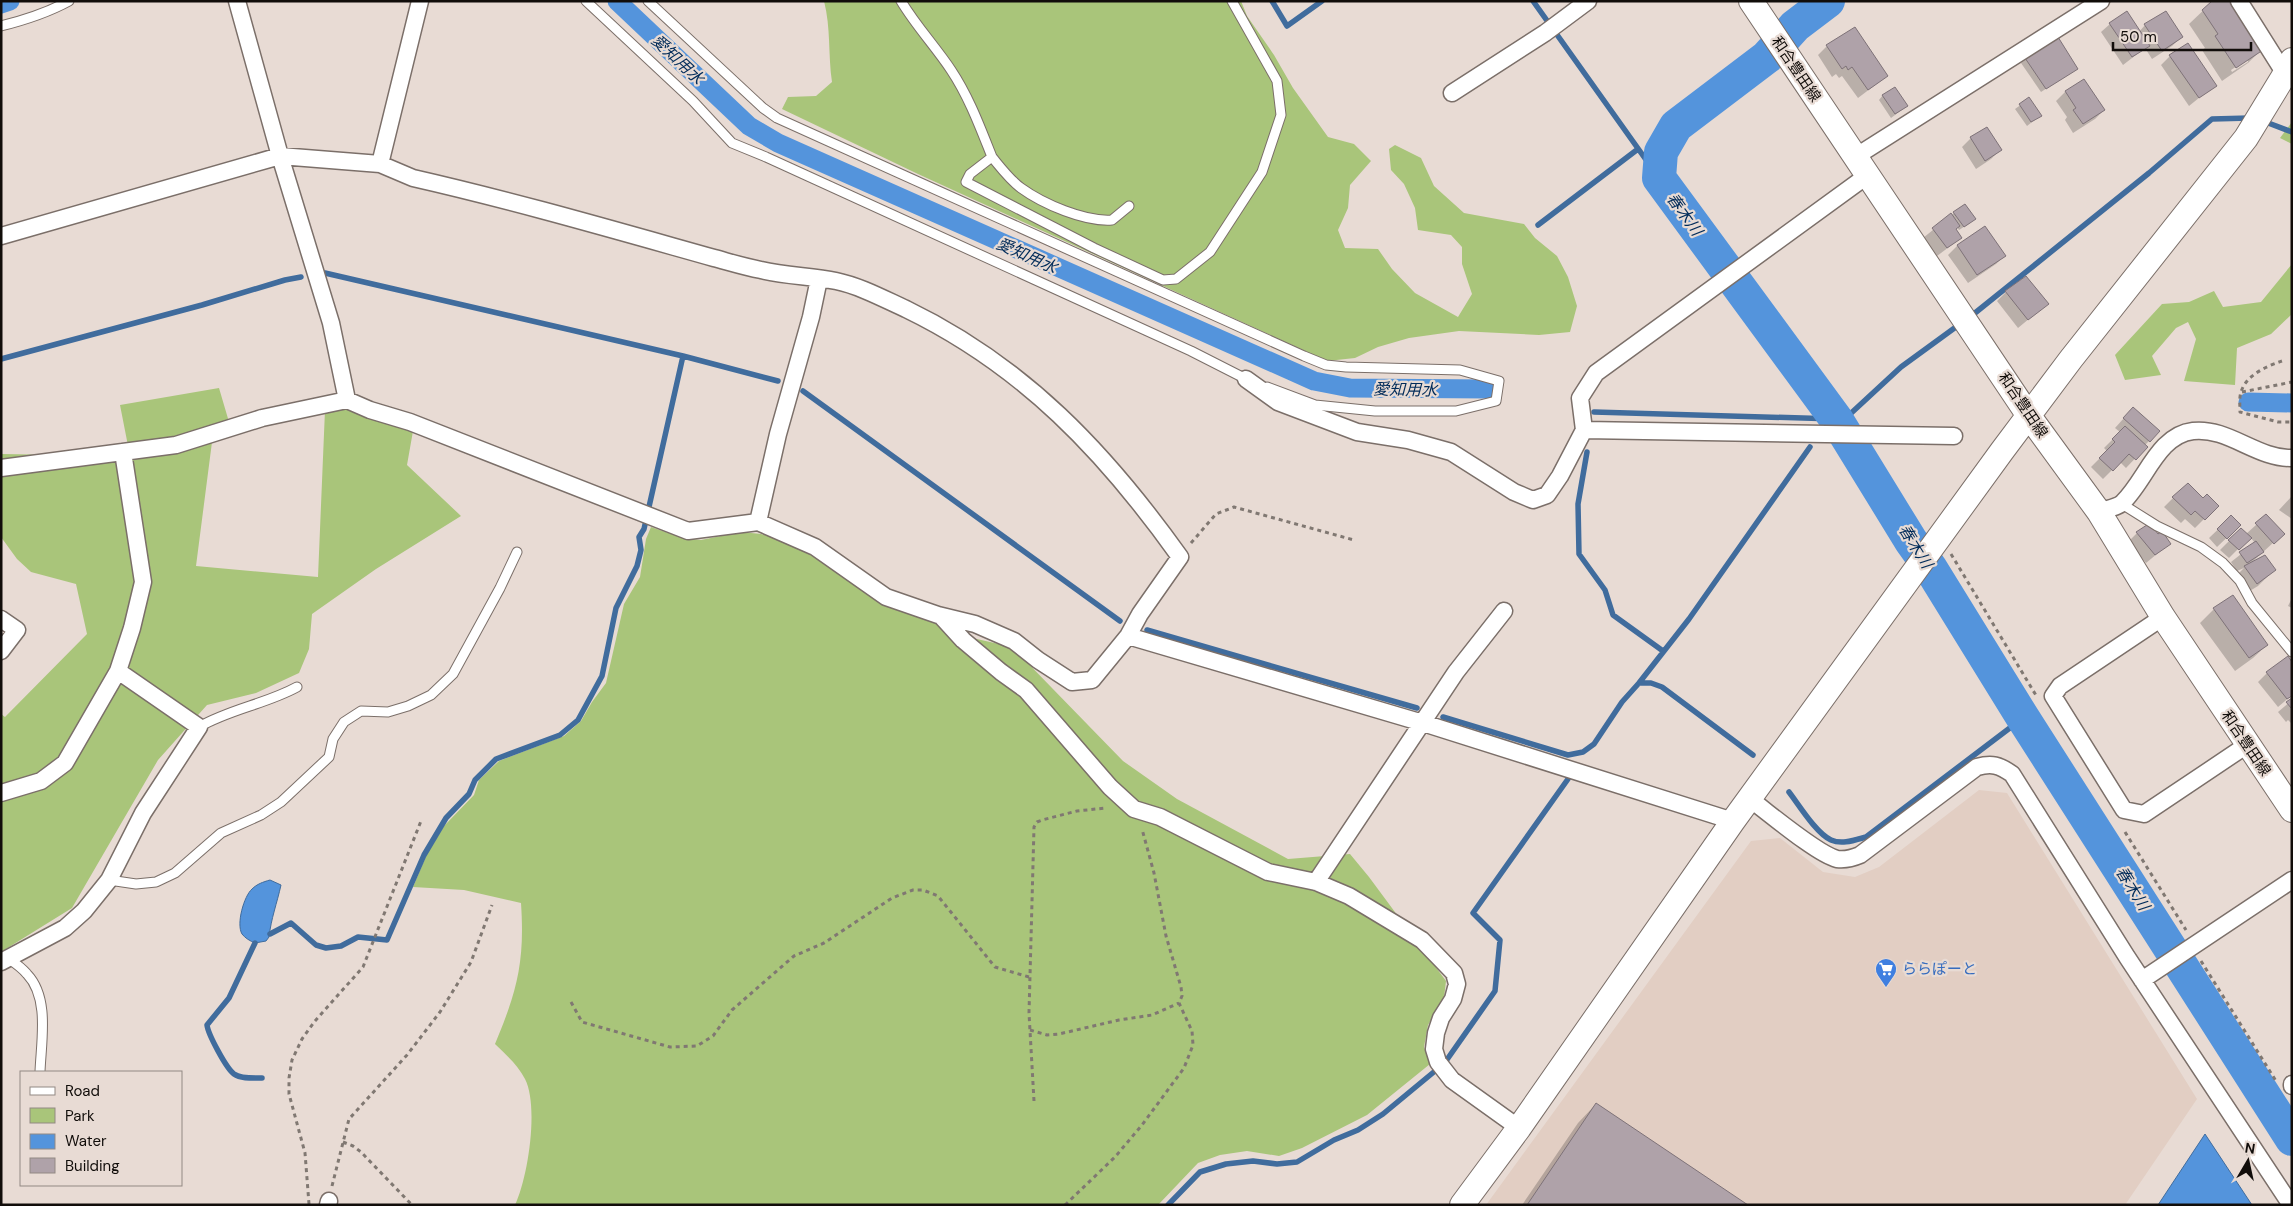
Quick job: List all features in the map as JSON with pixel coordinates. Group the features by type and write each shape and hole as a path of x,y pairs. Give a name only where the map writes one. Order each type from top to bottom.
{"street":[{"path":"237,1 280,156 331,323 347,400"},
{"path":"380,164 420,1"},
{"path":"1452,94 1588,1"},
{"name":"和合豊田線","path":"1751,1 2030,416 2099,512 2164,617 2247,745 2292,810"},
{"path":"1246,379 1278,402 1357,432 1408,440 1451,452 1514,492 1532,500 1547,495 1560,476 1584,430 1580,398 1596,373 1861,166 2101,1"},
{"path":"1462,1205 1733,821 1911,575 1944,545 2030,416 2071,360 2246,138 2289,67 2239,1"},
{"path":"1,236 280,156 380,164 412,178 762,270 836,281 928,320 965,341 1026,384 1114,472 1151,517 1180,557 1140,614 1128,636 1092,680 1072,682 1038,660 1014,640 975,624 942,617 886,597 815,547 758,522 688,530 410,422 370,410 347,400 262,418 176,445 1,468"},
{"path":"758,522 778,434 811,317 818,279"},
{"path":"1584,430 1954,436"},
{"path":"2099,512 2122,504 2162,450 2175,436 2194,431 2216,432 2259,452 2292,458"},
{"path":"1,793 41,780 65,763 118,671 132,628 143,582 123,452"},
{"path":"1316,882 1456,672 1504,611"},
{"path":"942,617 963,640 1026,690 1110,787 1134,809 1160,817 1268,872 1316,882 1348,896 1422,940 1454,973 1457,984 1453,999 1441,1018 1436,1034 1434,1049 1438,1062 1452,1080 1518,1128"},
{"path":"2164,617 2060,686 2053,696 2124,810 2144,814 2247,745"},
{"path":"1,619 17,630 1,651"},
{"path":"1128,636 1422,723 1733,821"},
{"path":"5,960 65,928 84,911 109,880 143,814 199,727 118,671"},
{"path":"1750,799 1824,853 1838,859 1849,859 1860,855 1977,767 1989,764 2001,766 2012,774 2149,976 2291,1205"},
{"path":"2149,976 2292,880"}],"lane":[{"path":"1,26 32,18 55,9 68,1"},
{"path":"586,1 693,101 732,143 1191,351 1246,379 1315,405 1375,411 1456,411 1496,401 1498,381 1460,370 1326,365 777,118 648,1"},
{"path":"901,1 917,28 951,71 972,107 992,157 1021,188 1075,214 1092,219 1112,220 1129,206"},
{"path":"992,157 970,174 966,182 1094,248 1163,280 1176,279 1210,252 1262,172 1281,115 1277,81 1232,1"},
{"path":"2122,504 2157,526 2201,547 2223,563 2240,581 2252,603 2292,652"},
{"path":"109,880 136,884 156,882 175,873 221,833 261,815 295,790 329,757 333,739 344,722 361,711 388,712 408,706 431,695 453,674 500,588 517,552"},
{"path":"199,727 215,717 277,698 297,687"},
{"path":"5,960 28,974 38,991 42,1018 40,1071"}],"path":[{"path":"2282,361 2254,376 2241,392 2240,412 2278,422 2292,422"},
{"path":"2241,392 2292,382"},
{"path":"1180,557 1216,514 1234,507 1354,540"},
{"path":"1944,545 2037,698"},
{"path":"1034,1101 1029,976 1034,828 1037,822 1042,820 1115,806 1125,801"},
{"path":"1030,1030 1047,1035 1059,1034 1119,1020 1152,1015 1179,1003 1182,996 1181,987 1166,936 1154,872 1141,826 1142,812"},
{"path":"309,1205 305,1153 289,1094 288,1078 292,1060 302,1039 315,1021 363,966 421,821"},
{"path":"2125,832 2186,930"},
{"path":"571,1002 582,1022 670,1047 697,1046 713,1036 732,1010 794,956 824,944 892,898 913,890 923,890 938,896 948,906 974,943 995,967 1029,976"},
{"path":"329,1203 349,1119 407,1055 459,984 470,962 492,905"},
{"path":"2199,958 2287,1084"},
{"path":"1065,1205 1115,1157 1142,1125 1184,1068 1193,1045 1192,1032 1179,1003"},
{"path":"343,1142 361,1152 412,1205"}],"shaded area":[{"name":"ららぽーと","path":"1979,790 2007,793 2197,1099 2125,1205 1486,1205 1751,841 1780,838 1823,872 1855,877 1879,867"}],"green space":[{"path":"824,1 1241,1 1247,16 1274,55 1293,88 1328,137 1354,144 1371,161 1350,185 1348,208 1338,230 1345,248 1378,249 1392,269 1415,293 1458,317 1472,294 1462,264 1462,247 1451,235 1418,230 1415,208 1404,184 1391,170 1389,149 1395,145 1421,158 1434,186 1464,213 1524,224 1535,238 1557,256 1568,277 1577,306 1570,332 1539,335 1459,331 1409,338 1378,347 1355,358 1327,361 918,174 782,109 788,97 816,96 832,82 828,21"},
{"path":"2292,122 2292,144 2280,138"},
{"path":"2292,264 2292,314 2271,334 2237,348 2235,385 2184,381 2196,339 2188,322 2176,328 2152,356 2161,375 2125,380 2115,355 2162,304 2189,302 2214,291 2223,307 2261,302"},
{"path":"219,388 229,422 212,442 196,566 318,577 325,410 348,407 413,431 407,465 461,516 376,569 312,614 309,649 299,673 256,693 207,705 158,760 72,908 1,952 1,714 5,717 87,634 76,584 31,572 17,559 1,537 1,454 130,456 120,405"},
{"path":"651,527 683,538 701,540 741,532 761,534 784,541 818,559 885,606 935,621 946,632 1012,647 1123,761 1177,799 1288,859 1350,854 1446,981 1444,998 1428,1025 1424,1047 1430,1064 1367,1115 1302,1148 1279,1156 1247,1151 1220,1155 1198,1163 1158,1205 515,1205 528,1160 531,1106 525,1079 512,1060 495,1044 509,1008 518,976 522,942 521,903 464,890 413,887 427,854 444,826 474,795 479,780 499,761 564,736 581,721 606,683 624,604 640,577 646,539"}],"water":[{"path":"270,880 281,885 269,937 266,941 255,943 242,934 240,917 246,898 252,889 260,883"},
{"path":"2205,1134 2252,1205 2158,1205"}],"building":[{"path":"2212,1 2232,1 2263,50 2236,68 2215,36 2218,34 2202,10"},
{"path":"2127,11 2150,46 2132,57 2109,23"},
{"path":"2166,11 2183,37 2162,51 2144,24"},
{"path":"1855,27 1888,76 1868,90 1852,67 1848,70 1846,66 1842,69 1826,45"},
{"path":"2058,37 2078,69 2046,89 2025,58"},
{"path":"2188,43 2217,86 2199,98 2169,55"},
{"path":"2084,79 2105,110 2083,124 2073,110 2076,108 2065,91"},
{"path":"1895,87 1908,106 1895,114 1882,95"},
{"path":"2029,97 2042,116 2031,122 2019,104"},
{"path":"1987,127 2002,150 1985,161 1970,137"},
{"path":"1965,204 1976,219 1964,227 1953,212"},
{"path":"1951,213 1960,226 1956,229 1962,238 1947,248 1932,228"},
{"path":"1985,226 2006,256 1977,275 1957,245"},
{"path":"2026,276 2049,304 2028,320 2005,291"},
{"path":"2133,407 2160,431 2150,442 2123,418"},
{"path":"2125,426 2148,447 2136,460 2129,454 2113,471 2099,458 2115,442 2112,439"},
{"path":"2188,483 2203,498 2207,494 2219,506 2205,520 2195,511 2191,515 2172,497"},
{"path":"2266,514 2285,534 2274,544 2255,523"},
{"path":"2231,515 2241,525 2227,539 2217,529"},
{"path":"2150,523 2158,534 2162,531 2171,544 2155,555 2136,532"},
{"path":"2241,528 2252,538 2239,550 2228,540"},
{"path":"2256,541 2264,552 2247,563 2239,552"},
{"path":"2265,555 2276,570 2257,584 2244,566"},
{"path":"2233,595 2268,645 2249,658 2213,608"},
{"path":"2288,656 2292,662 2292,696 2287,699 2266,672"},
{"path":"2292,698 2292,709 2286,702"},
{"path":"1596,1103 1748,1205 1527,1205"}],"waterway":[{"name":"愛知用水","path":"1,4 10,1"},
{"name":"愛知用水","path":"617,1 749,126 778,143 1314,381 1350,388 1489,389"},
{"path":"1272,1 1287,26 1322,1"},
{"path":"1533,1 1659,178"},
{"name":"春木川","path":"1828,1 1795,26 1767,57 1676,126 1661,152 1659,178 1836,419 2023,718 2292,1139"},
{"path":"1970,317 2149,173 2212,119 2250,118"},
{"path":"2263,121 2292,132"},
{"path":"1538,225 1638,149"},
{"path":"325,273 683,356 778,381"},
{"path":"1,359 301,277"},
{"path":"1594,412 1836,419 1848,416 1901,367 1960,324"},
{"path":"270,934 291,923 316,945 326,948 341,946 358,937 387,940 424,855 446,818 469,794 475,780 496,759 560,735 578,720 602,676 616,608 637,566 641,550 639,537 644,529 683,356"},
{"path":"803,391 1120,621"},
{"name":"愛知用水","path":"2248,402 2292,403"},
{"path":"1639,683 1689,619 1810,447"},
{"path":"1587,452 1578,504 1579,554 1605,590 1613,615 1663,651"},
{"path":"1147,630 1417,708"},
{"path":"1443,717 1568,755 1583,752 1594,744 1622,702 1639,683 1651,683 1662,687 1753,755"},
{"path":"1789,792 1814,825 1831,840 1844,842 1866,837 2023,718"},
{"path":"1446,1061 1495,991 1500,940 1473,913 1568,779"},
{"path":"255,943 229,998 207,1025 218,1051 234,1074 237,1076 262,1078"},
{"path":"1168,1205 1200,1172 1226,1164 1253,1161 1277,1164 1297,1162 1334,1140 1358,1130 1383,1114 1435,1071"}],"place":[{"name":"ららぽーと","path":"1886,988"}]}
